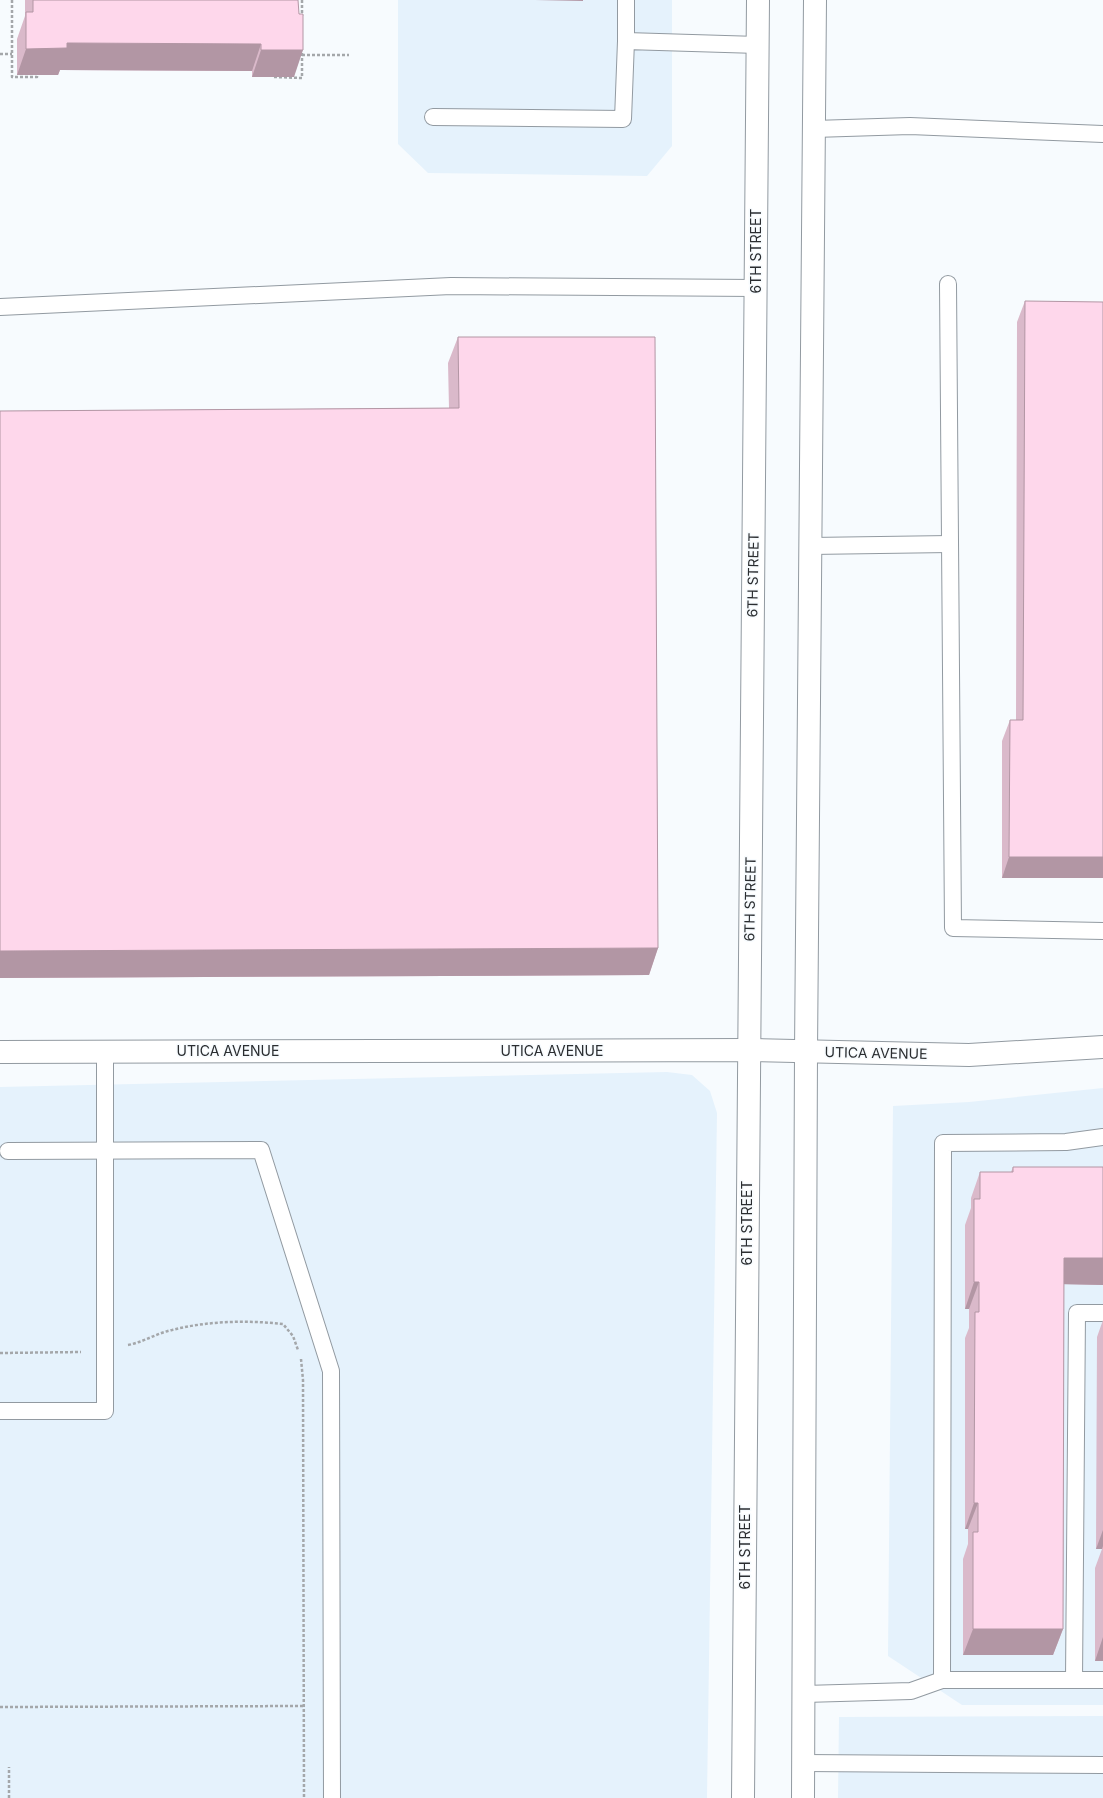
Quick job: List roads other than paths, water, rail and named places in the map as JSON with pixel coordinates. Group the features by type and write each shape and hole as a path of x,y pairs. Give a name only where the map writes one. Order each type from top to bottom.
{"main road":[{"name":"6TH STREET","path":"743,1798 748,1050 758,0"},
{"path":"803,1798 806,1052 815,0"},
{"name":"UTICA AVENUE","path":"0,1052 748,1050 969,1055 1103,1047"}],"lane":[{"path":"433,117 623,120 626,0"},
{"path":"626,41 758,45"},
{"path":"814,129 910,126 1103,134"},
{"path":"948,284 953,928 1103,931"},
{"path":"0,307 451,286 756,288"},
{"path":"810,546 950,544"},
{"path":"0,1410 105,1411 105,1052"},
{"path":"942,1680 943,1143 1066,1142 1103,1137"},
{"path":"8,1151 261,1150 330,1371 332,1798"},
{"path":"1074,1680 1077,1313 1103,1313"},
{"path":"804,1694 911,1691 942,1680 1103,1680"},
{"path":"803,1763 1103,1765"}]}
